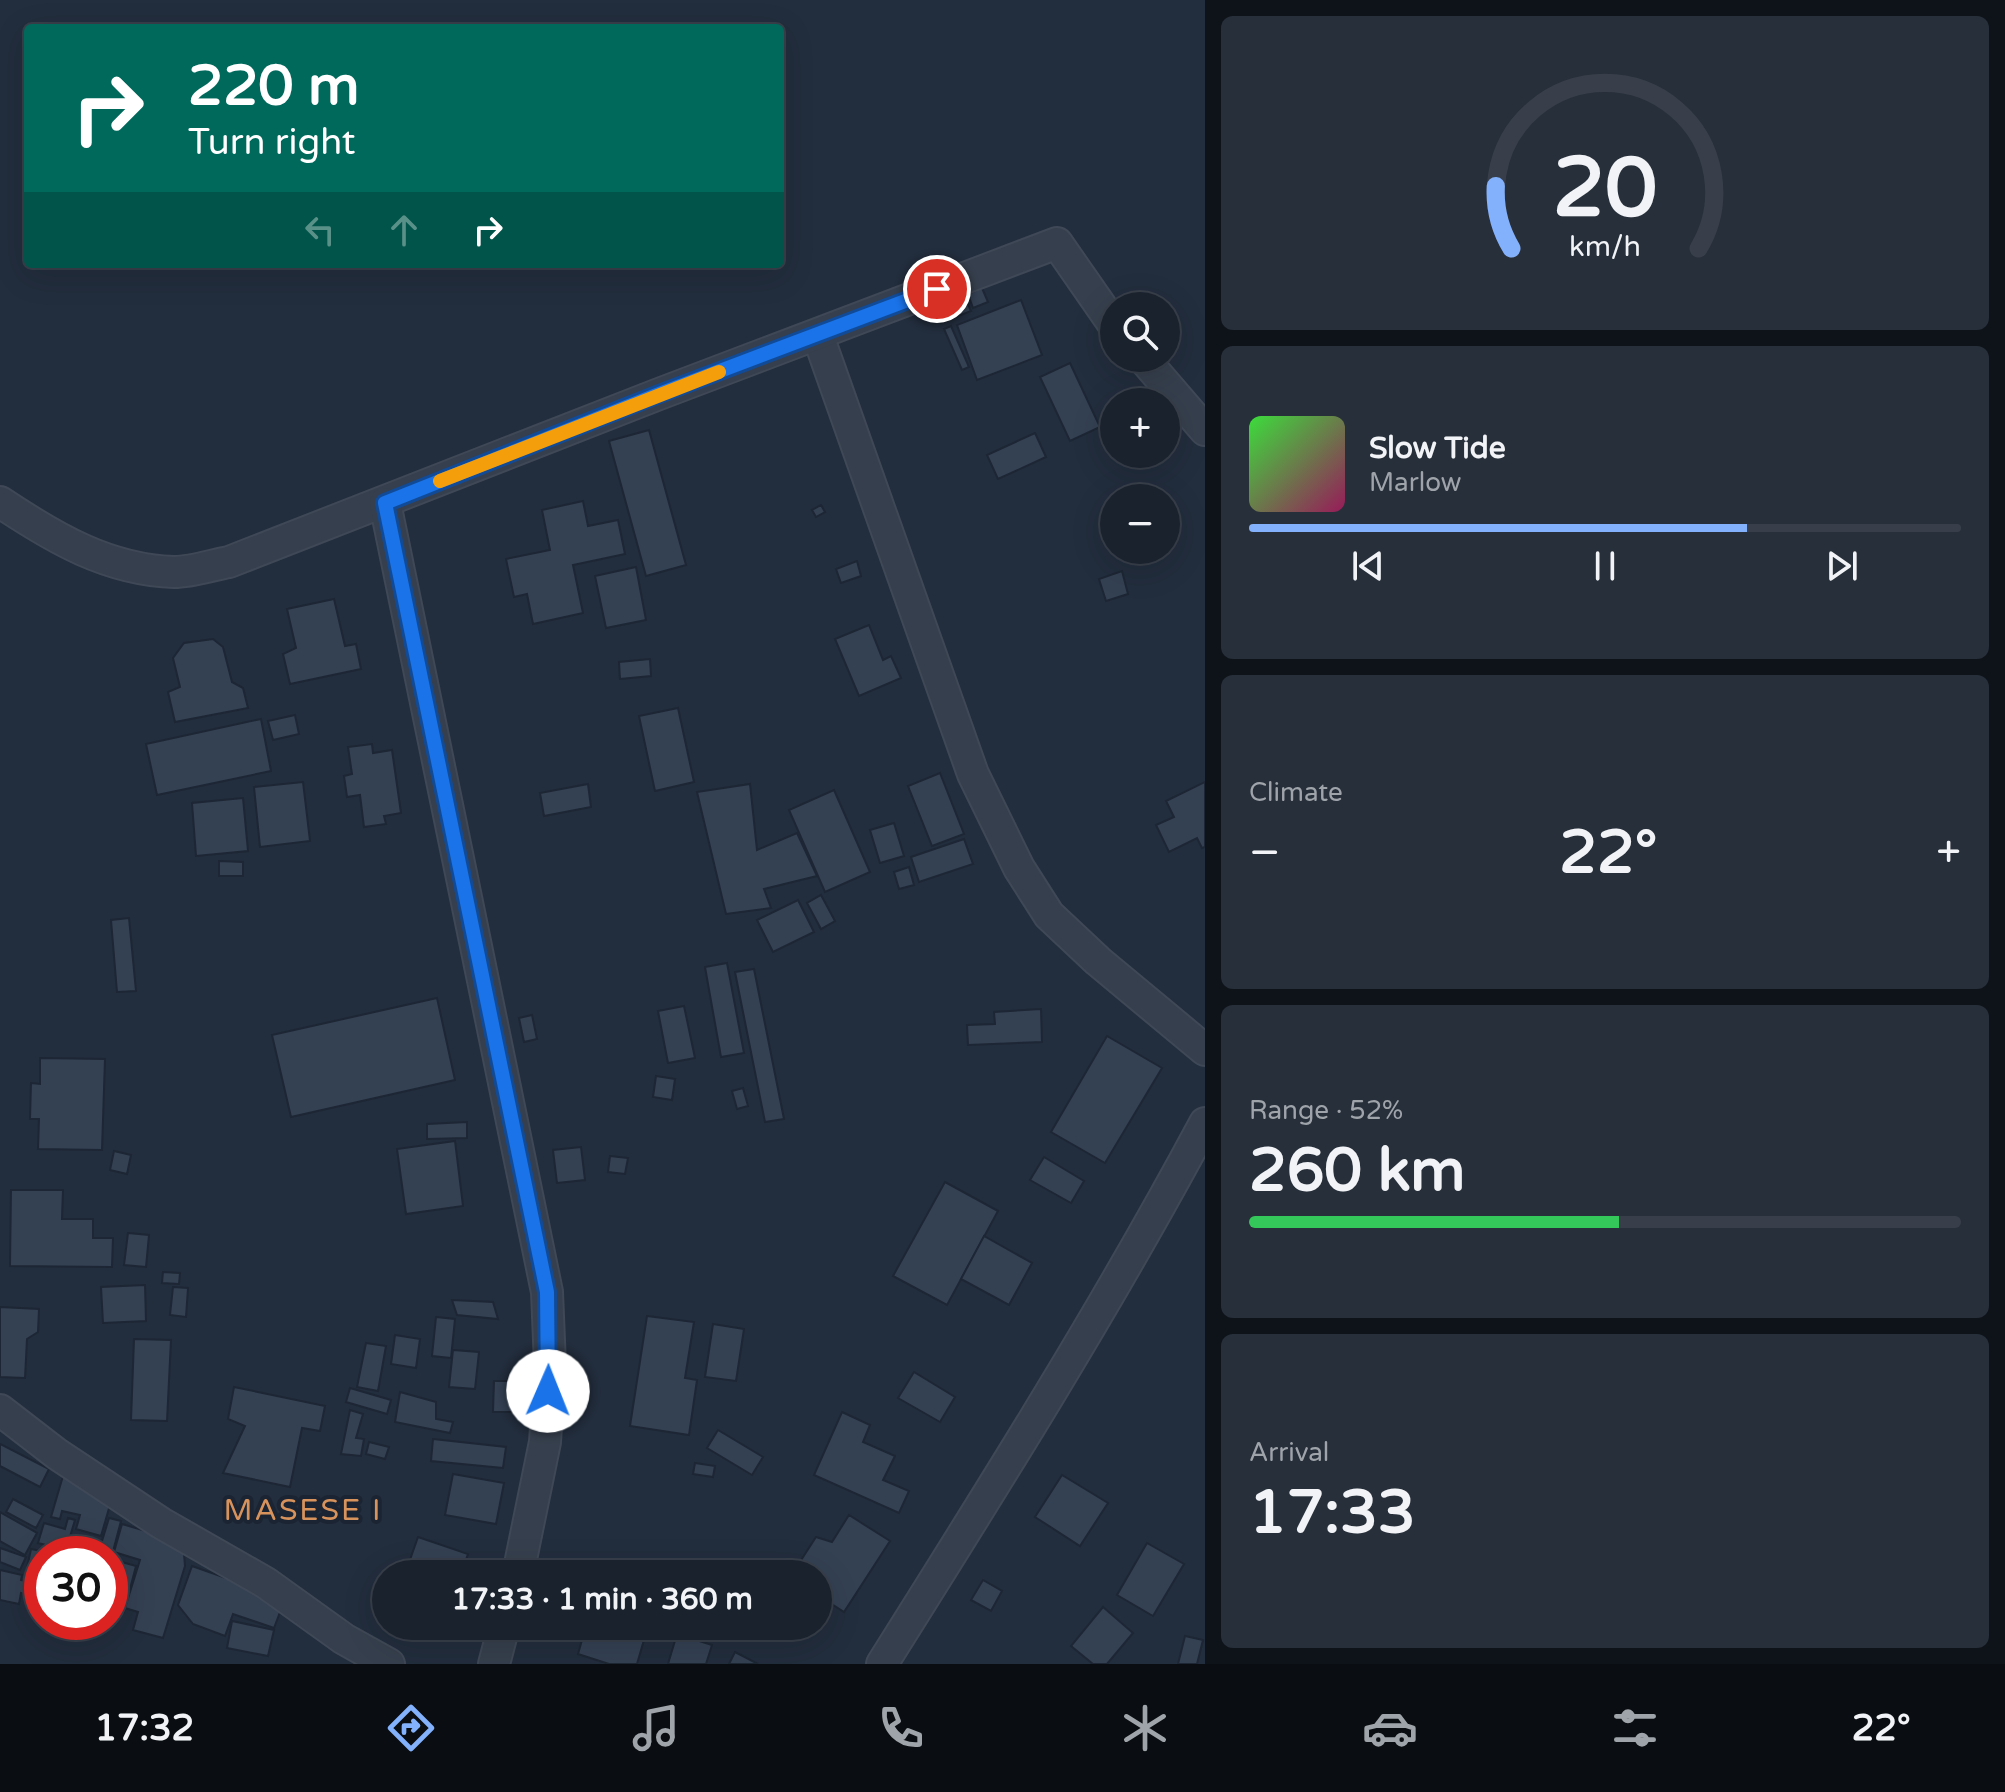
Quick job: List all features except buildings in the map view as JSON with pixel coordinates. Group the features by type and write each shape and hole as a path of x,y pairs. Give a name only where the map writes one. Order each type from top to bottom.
{"street":[{"path":"0,502 57,539 118,565 177,572 229,562 1057,243 1100,305"},
{"path":"818,336 973,774 1019,868 1049,915 1098,961 1205,1050"},
{"path":"1155,372 1205,430"},
{"path":"385,503 547,1292 550,1365 545,1442 521,1560"},
{"path":"882,1664 1002,1473 1156,1213 1205,1123"},
{"path":"0,1410 57,1454 161,1523 266,1583 344,1639 389,1664"},
{"path":"494,1664 500,1640"}],"slow traffic":[{"path":"440,481 719,372"}],"district":[{"name":"MASESE I","path":"303,1510"}],"route":[{"path":"548,1391 547,1292 385,503 659,394 937,289"}]}
